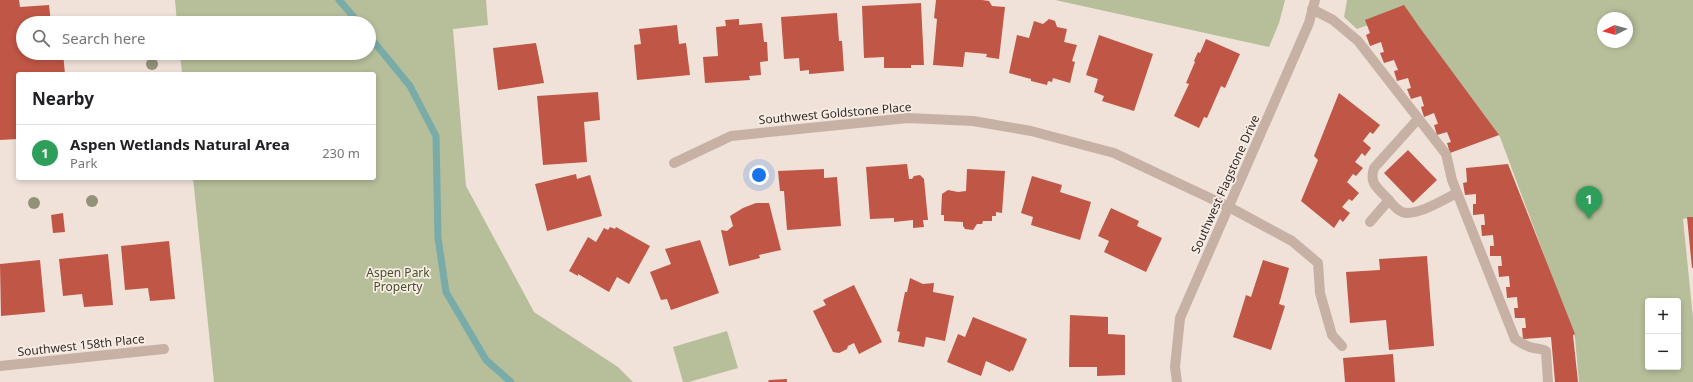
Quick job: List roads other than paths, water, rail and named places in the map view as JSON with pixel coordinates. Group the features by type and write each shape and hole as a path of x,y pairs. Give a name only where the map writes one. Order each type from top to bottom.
{"street":[{"path":"1314,5 1358,41 1446,154 1452,180 1515,339 1522,344 1541,348 1546,351 1548,382"},
{"name":"Southwest Flagstone Drive","path":"1177,382 1175,367 1180,318 1309,23 1314,5"},
{"name":"Southwest Goldstone Place","path":"674,163 731,136 908,118 973,122 1031,131 1114,153 1229,207 1292,241 1318,263 1320,293 1332,336 1342,346"},
{"path":"1418,119 1374,168 1371,177 1374,184 1400,211 1409,214 1457,193"},
{"path":"1370,222 1389,200"},
{"name":"Southwest 158th Place","path":"0,366 164,349"}],"waterway":[{"path":"339,0 353,16"},
{"path":"376,45 410,86 436,136 438,238 446,292 486,360 511,382"}],"place":[{"name":"Aspen Wetlands Natural Area","path":"1589,219"}],"park label":[{"name":"Aspen Park Property","path":"398,279"}]}
